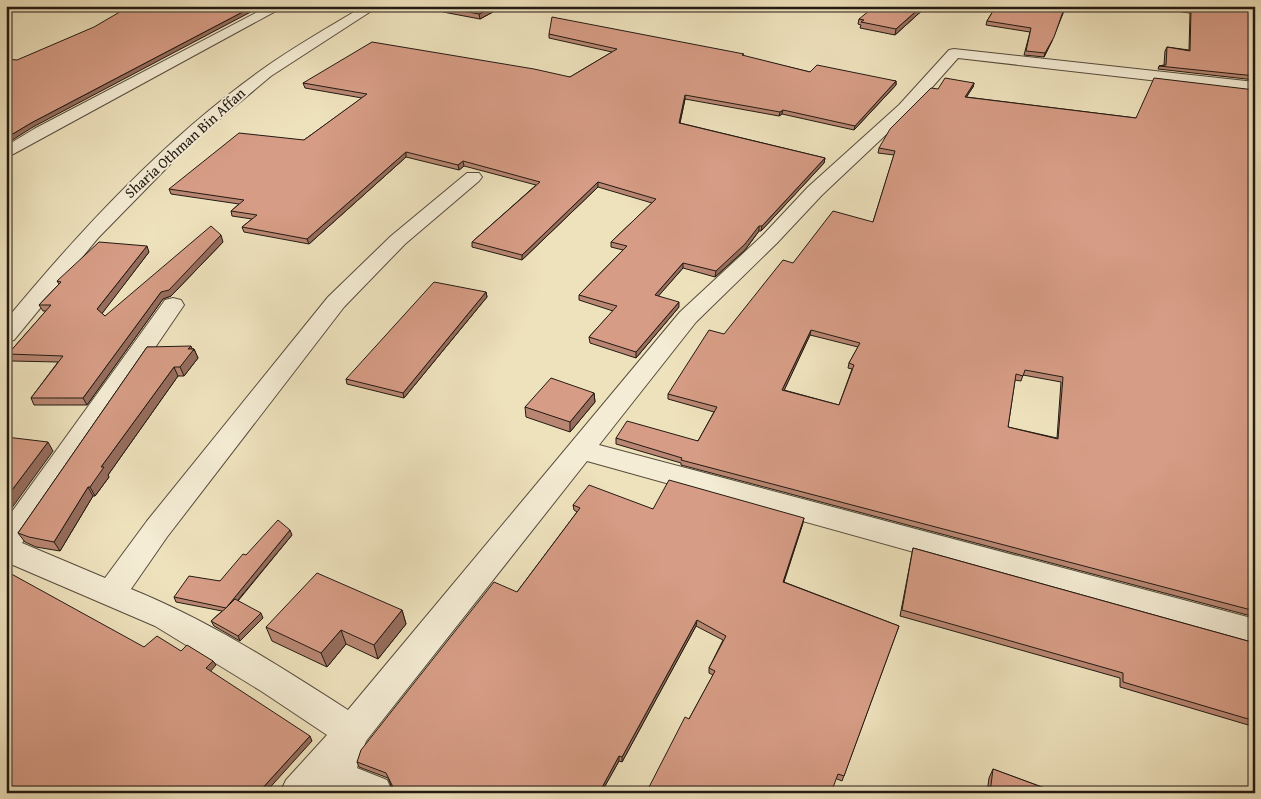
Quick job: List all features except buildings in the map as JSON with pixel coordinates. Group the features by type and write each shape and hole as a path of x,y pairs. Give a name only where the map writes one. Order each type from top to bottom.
{"street":[{"path":"6,153 278,6"},
{"name":"Sharia Othman Bin Affan","path":"6,335 117,204 192,132 281,63 373,6"},
{"path":"299,793 352,732 688,317 770,239 815,190 905,108 954,53 1255,87"},
{"path":"111,593 157,529 336,302 398,240 472,177"},
{"path":"6,543 173,305"},
{"path":"581,450 1255,633"},
{"path":"6,549 174,622 273,680 352,732"},
{"path":"352,732 336,777 374,793"}]}
